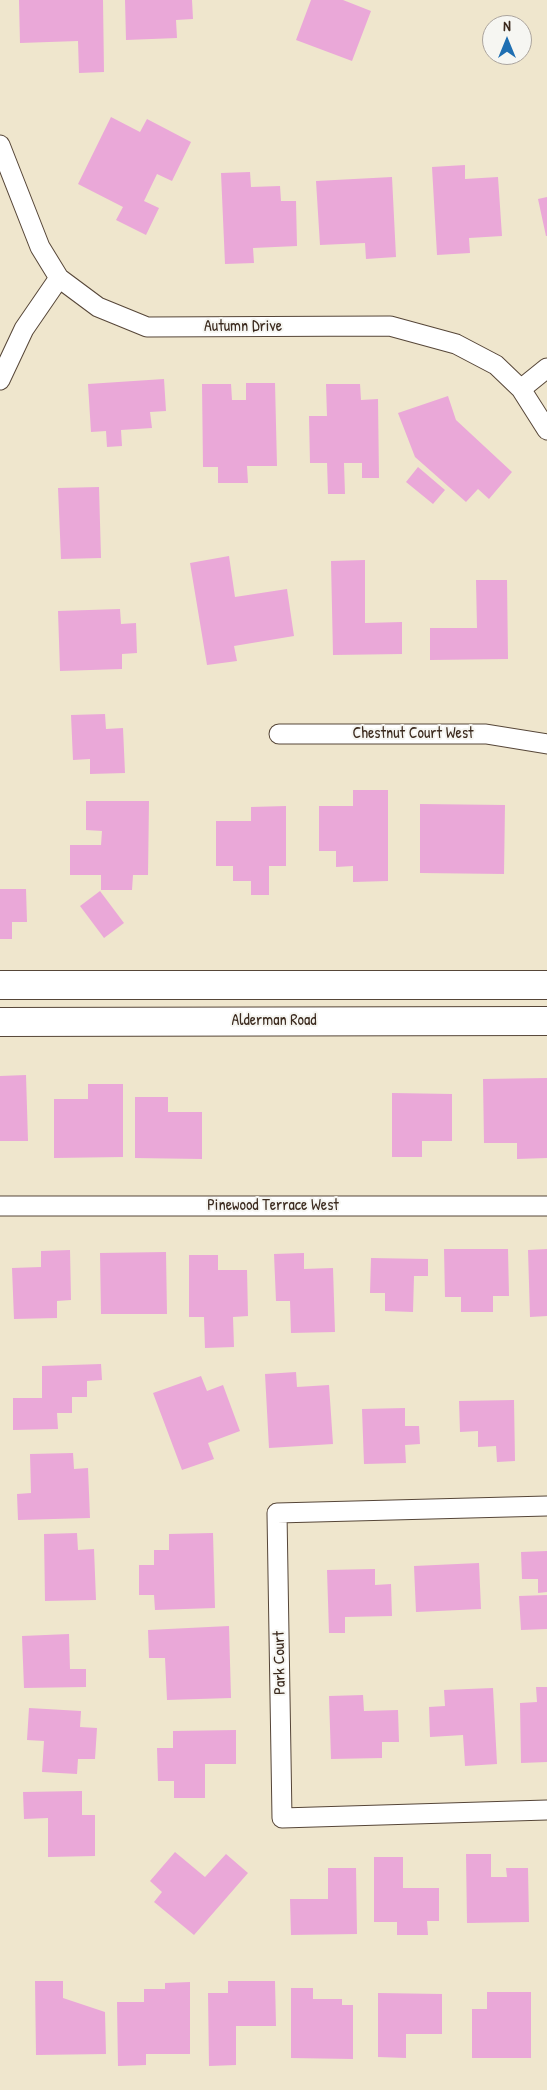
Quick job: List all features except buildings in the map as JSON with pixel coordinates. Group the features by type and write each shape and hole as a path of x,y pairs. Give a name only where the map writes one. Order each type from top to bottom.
{"main road":[{"path":"0,985 547,985"},
{"name":"Alderman Road","path":"0,1022 547,1021"}],"street":[{"name":"Autumn Drive","path":"0,145 40,247 59,278 98,307 147,327 390,326 456,344 496,365 521,389 547,430"},
{"path":"0,380 24,329 59,278"},
{"path":"521,389 547,368"},
{"name":"Chestnut Court West","path":"279,734 486,734 547,744"},
{"name":"Pinewood Terrace West","path":"0,1206 547,1206"},
{"name":"Park Court","path":"547,1506 277,1513 282,1818 547,1810"}]}
